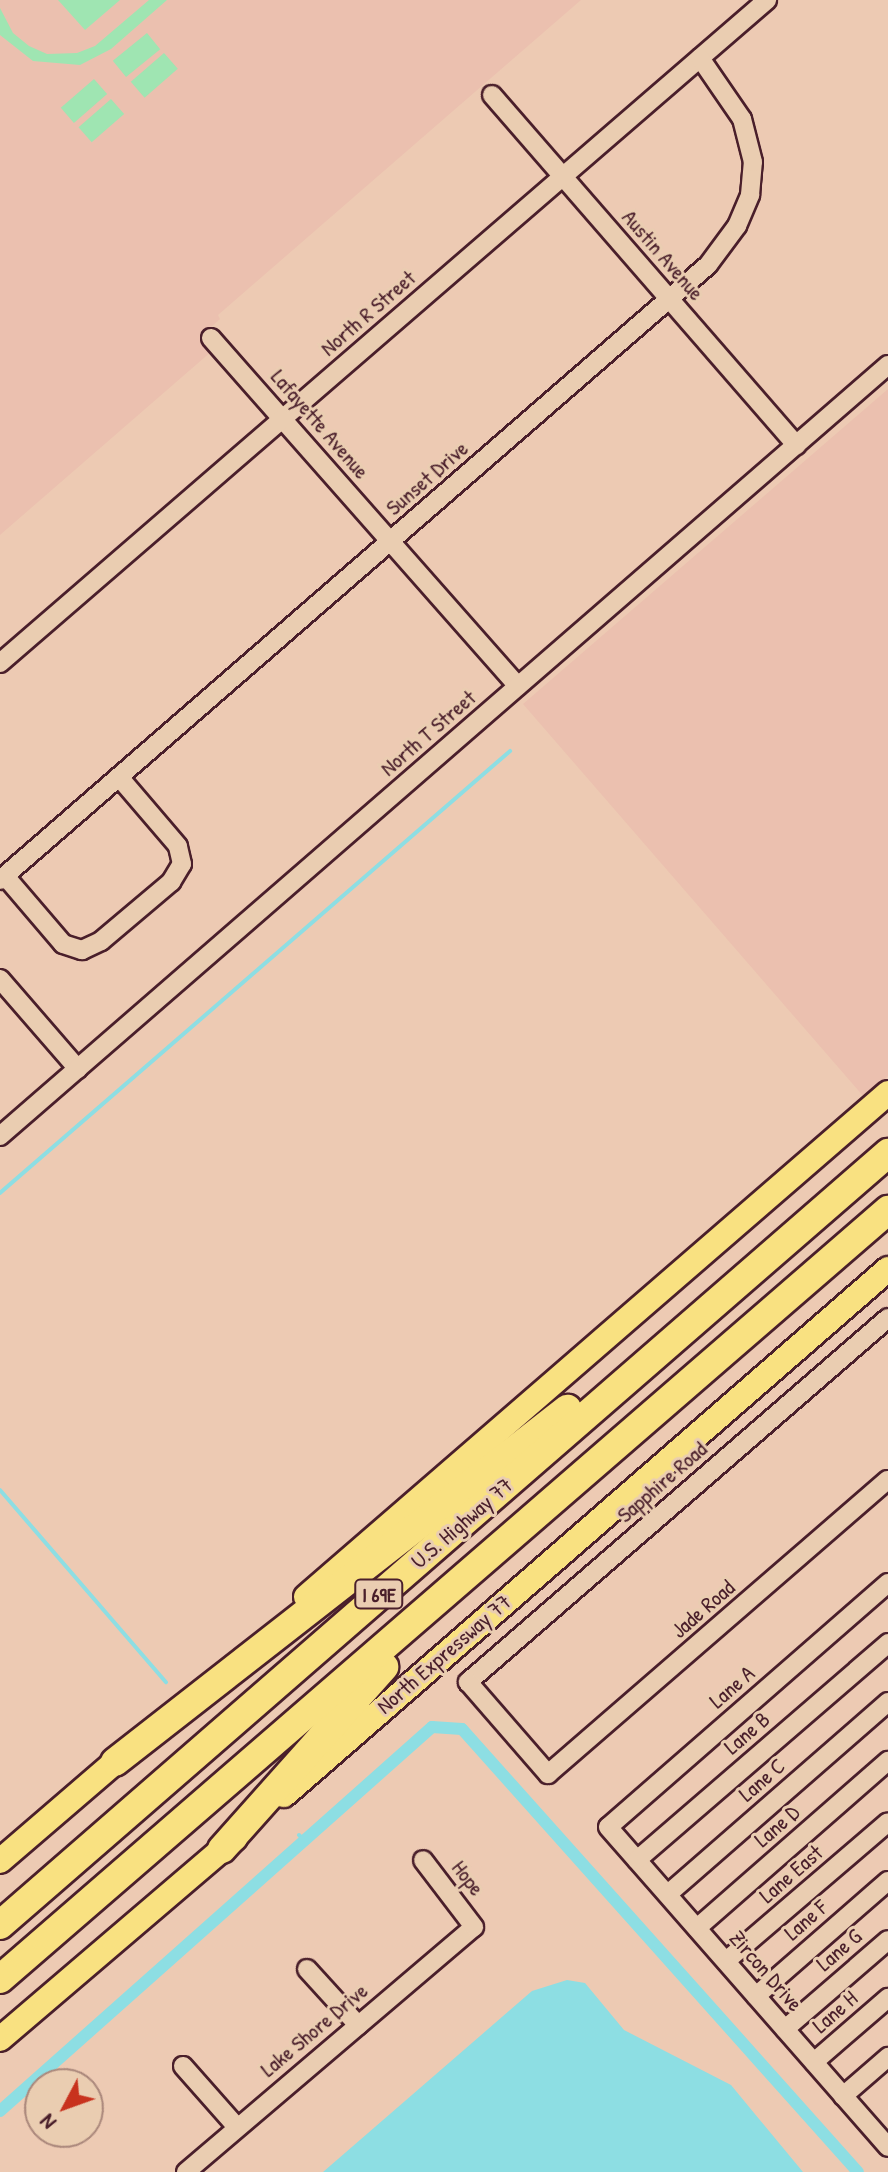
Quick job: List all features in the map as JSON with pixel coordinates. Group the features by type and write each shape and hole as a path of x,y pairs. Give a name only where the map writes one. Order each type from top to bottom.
{"highway":[{"name":"U.S. Highway 77","path":"0,1925 888,1153"},
{"name":"U.S. Highway 77","path":"0,1979 888,1210"},
{"path":"115,1762 490,1467 759,1265"},
{"path":"222,1849 389,1661 566,1488"}],"main road":[{"path":"0,1861 888,1093"},
{"name":"North Expressway 77","path":"0,2039 888,1269"}],"street":[{"name":"North R Street","path":"0,663 767,0"},
{"name":"Sunset Drive","path":"3,878 708,265 731,235 752,178 742,119 700,58"},
{"name":"Austin Avenue","path":"492,95 796,445"},
{"name":"Lafayette Avenue","path":"211,338 518,686"},
{"name":"North T Street","path":"0,1136 888,365"},
{"path":"3,878 63,944 82,950 101,941 171,882 182,864 178,846 119,777"},
{"path":"0,979 78,1069"},
{"name":"Sapphire Road","path":"548,1774 468,1682 888,1318"},
{"name":"Jade Road","path":"548,1774 888,1480"},
{"name":"Lane A","path":"608,1827 888,1583"},
{"name":"Lane B","path":"637,1860 888,1643"},
{"name":"Lane C","path":"668,1894 888,1702"},
{"name":"Lane D","path":"697,1928 888,1761"},
{"name":"Lane East","path":"726,1961 888,1822"},
{"name":"Zircon Drive","path":"608,1827 843,2096 881,2126 888,2147"},
{"name":"Hope","path":"423,1860 474,1927"},
{"name":"Lane F","path":"756,1996 888,1881"},
{"name":"Lake Shore Drive","path":"186,2172 474,1927"},
{"name":"Lane G","path":"785,2029 888,1940"},
{"path":"307,1969 358,2025"},
{"name":"Lane H","path":"814,2062 888,1998"},
{"path":"843,2096 888,2057"},
{"path":"183,2066 237,2127"}],"shaded area":[{"path":"0,0 581,0 218,315 220,319 208,330 220,344 0,535"},
{"path":"888,389 888,1076 864,1097 523,704"}],"green space":[{"path":"58,0 120,0 85,30"},
{"path":"149,0 167,0 111,49 80,65 33,61 0,35 0,8 13,33 29,46 47,54 77,53 95,46"},
{"path":"147,33 160,49 126,77 113,61"},
{"path":"164,53 178,69 145,98 131,82"},
{"path":"94,79 107,94 74,123 61,108"},
{"path":"111,99 124,114 92,142 79,127"}],"water":[{"path":"567,1980 585,1983 624,2030 731,2085 803,2172 323,2172 532,1991"}],"waterway":[{"path":"0,1193 510,751"},
{"path":"0,1490 166,1682"},
{"path":"0,2111 432,1727 462,1729 858,2172"},
{"path":"299,1835 304,1840"}]}
